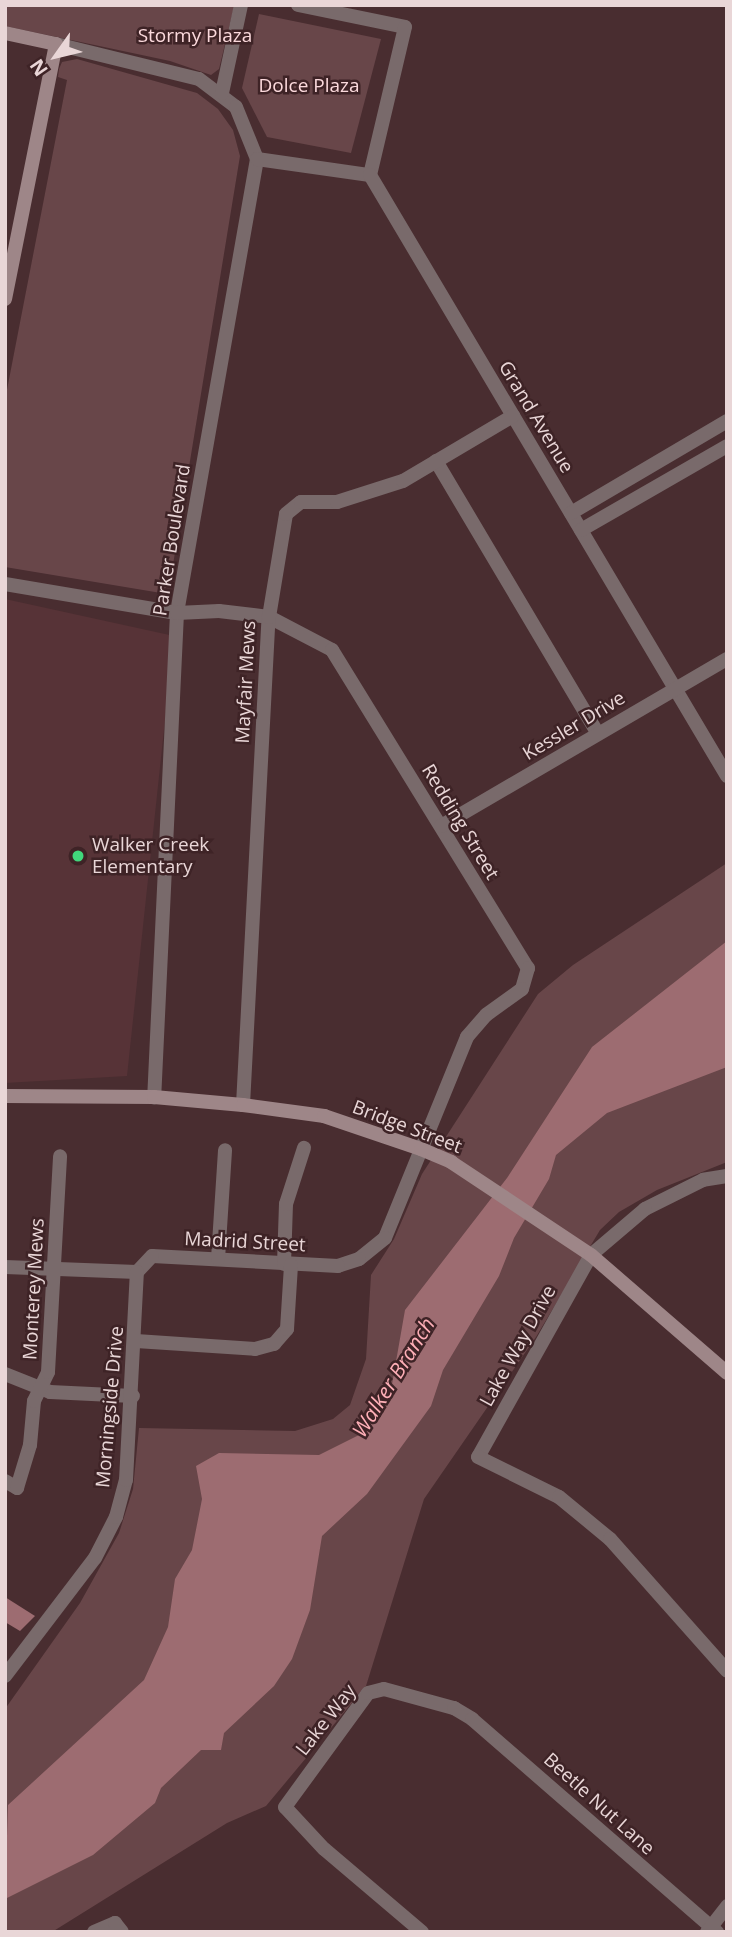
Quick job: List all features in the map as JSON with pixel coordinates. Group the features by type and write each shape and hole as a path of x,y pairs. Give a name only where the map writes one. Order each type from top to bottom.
{"street":[{"path":"5,33 169,69 222,93 241,5"},
{"path":"257,159 370,175 405,27 298,5"},
{"path":"5,299 56,44"},
{"name":"Parker Boulevard","path":"154,1097 177,613 257,159 247,127 222,93"},
{"name":"Grand Avenue","path":"370,175 727,776"},
{"name":"Mayfair Mews","path":"243,1105 269,617 278,547 286,514 292,507 375,492 436,461 513,416"},
{"path":"571,513 727,421"},
{"path":"581,530 727,446"},
{"path":"436,461 598,734"},
{"name":"Redding Street","path":"5,584 177,613 219,611 269,617 317,640 344,665 528,968 522,989 486,1015 467,1037 421,1149"},
{"name":"Kessler Drive","path":"441,826 727,659"},
{"name":"Bridge Street","path":"5,1096 154,1097 243,1105 324,1116 421,1149 461,1168 591,1255 727,1373"},
{"path":"135,1341 267,1347 287,1329 286,1204 304,1148"},
{"name":"Madrid Street","path":"137,1272 152,1256 288,1264 348,1264 379,1246 421,1149"},
{"path":"218,1259 225,1150"},
{"name":"Monterey Mews","path":"5,1481 17,1488 24,1470 39,1389 48,1372 60,1156"},
{"path":"591,1255 645,1209 703,1180 727,1176"},
{"name":"Lake Way Drive","path":"591,1255 478,1457 559,1497 610,1539 727,1671"},
{"path":"5,1267 137,1272"},
{"name":"Morningside Drive","path":"5,1676 95,1558 116,1517 126,1479 133,1396 137,1272"},
{"path":"5,1374 39,1389 133,1396"},
{"name":"Lake Way","path":"422,1932 324,1849 285,1807 368,1693 384,1689 454,1708"},
{"name":"Beetle Nut Lane","path":"454,1708 517,1756 712,1930"},
{"path":"712,1930 727,1906"},
{"path":"94,1932 119,1928"}],"shaded area":[{"name":"Walker Creek Elementary","path":"5,599 174,636 127,1076 5,1083"},
{"path":"727,941 727,1067 607,1113 556,1155 549,1179 514,1238 499,1276 443,1370 431,1406 367,1494 322,1536 310,1610 292,1659 274,1686 224,1733 221,1750 201,1750 161,1788 155,1803 93,1855 5,1899 8,1805 144,1680 168,1627 175,1579 192,1550 202,1499 196,1466 219,1453 319,1455 361,1434 391,1390 405,1310 507,1178 592,1047"},
{"path":"5,1597 35,1616 20,1631 5,1622"}],"green space":[{"name":"Stormy Plaza","path":"5,5 234,7 219,69 211,75 170,61 5,26"},
{"name":"Dolce Plaza","path":"259,14 381,39 351,153 267,137 242,88"},
{"path":"77,59 197,93 218,109 233,130 240,156 170,583 161,593 5,567 5,400 67,80 58,77 59,69 62,62"},
{"path":"727,863 727,1162 657,1190 619,1212 600,1230 536,1337 424,1499 366,1686 266,1806 227,1823 52,1932 5,1932 5,1709 80,1603 119,1533 133,1489 139,1428 295,1431 333,1419 350,1405 366,1359 371,1275 394,1239 422,1174 538,994 573,965"}],"place":[{"name":"Walker Creek Elementary","path":"78,856"}],"water label":[{"name":"Walker Branch","path":"393,1377"}]}
